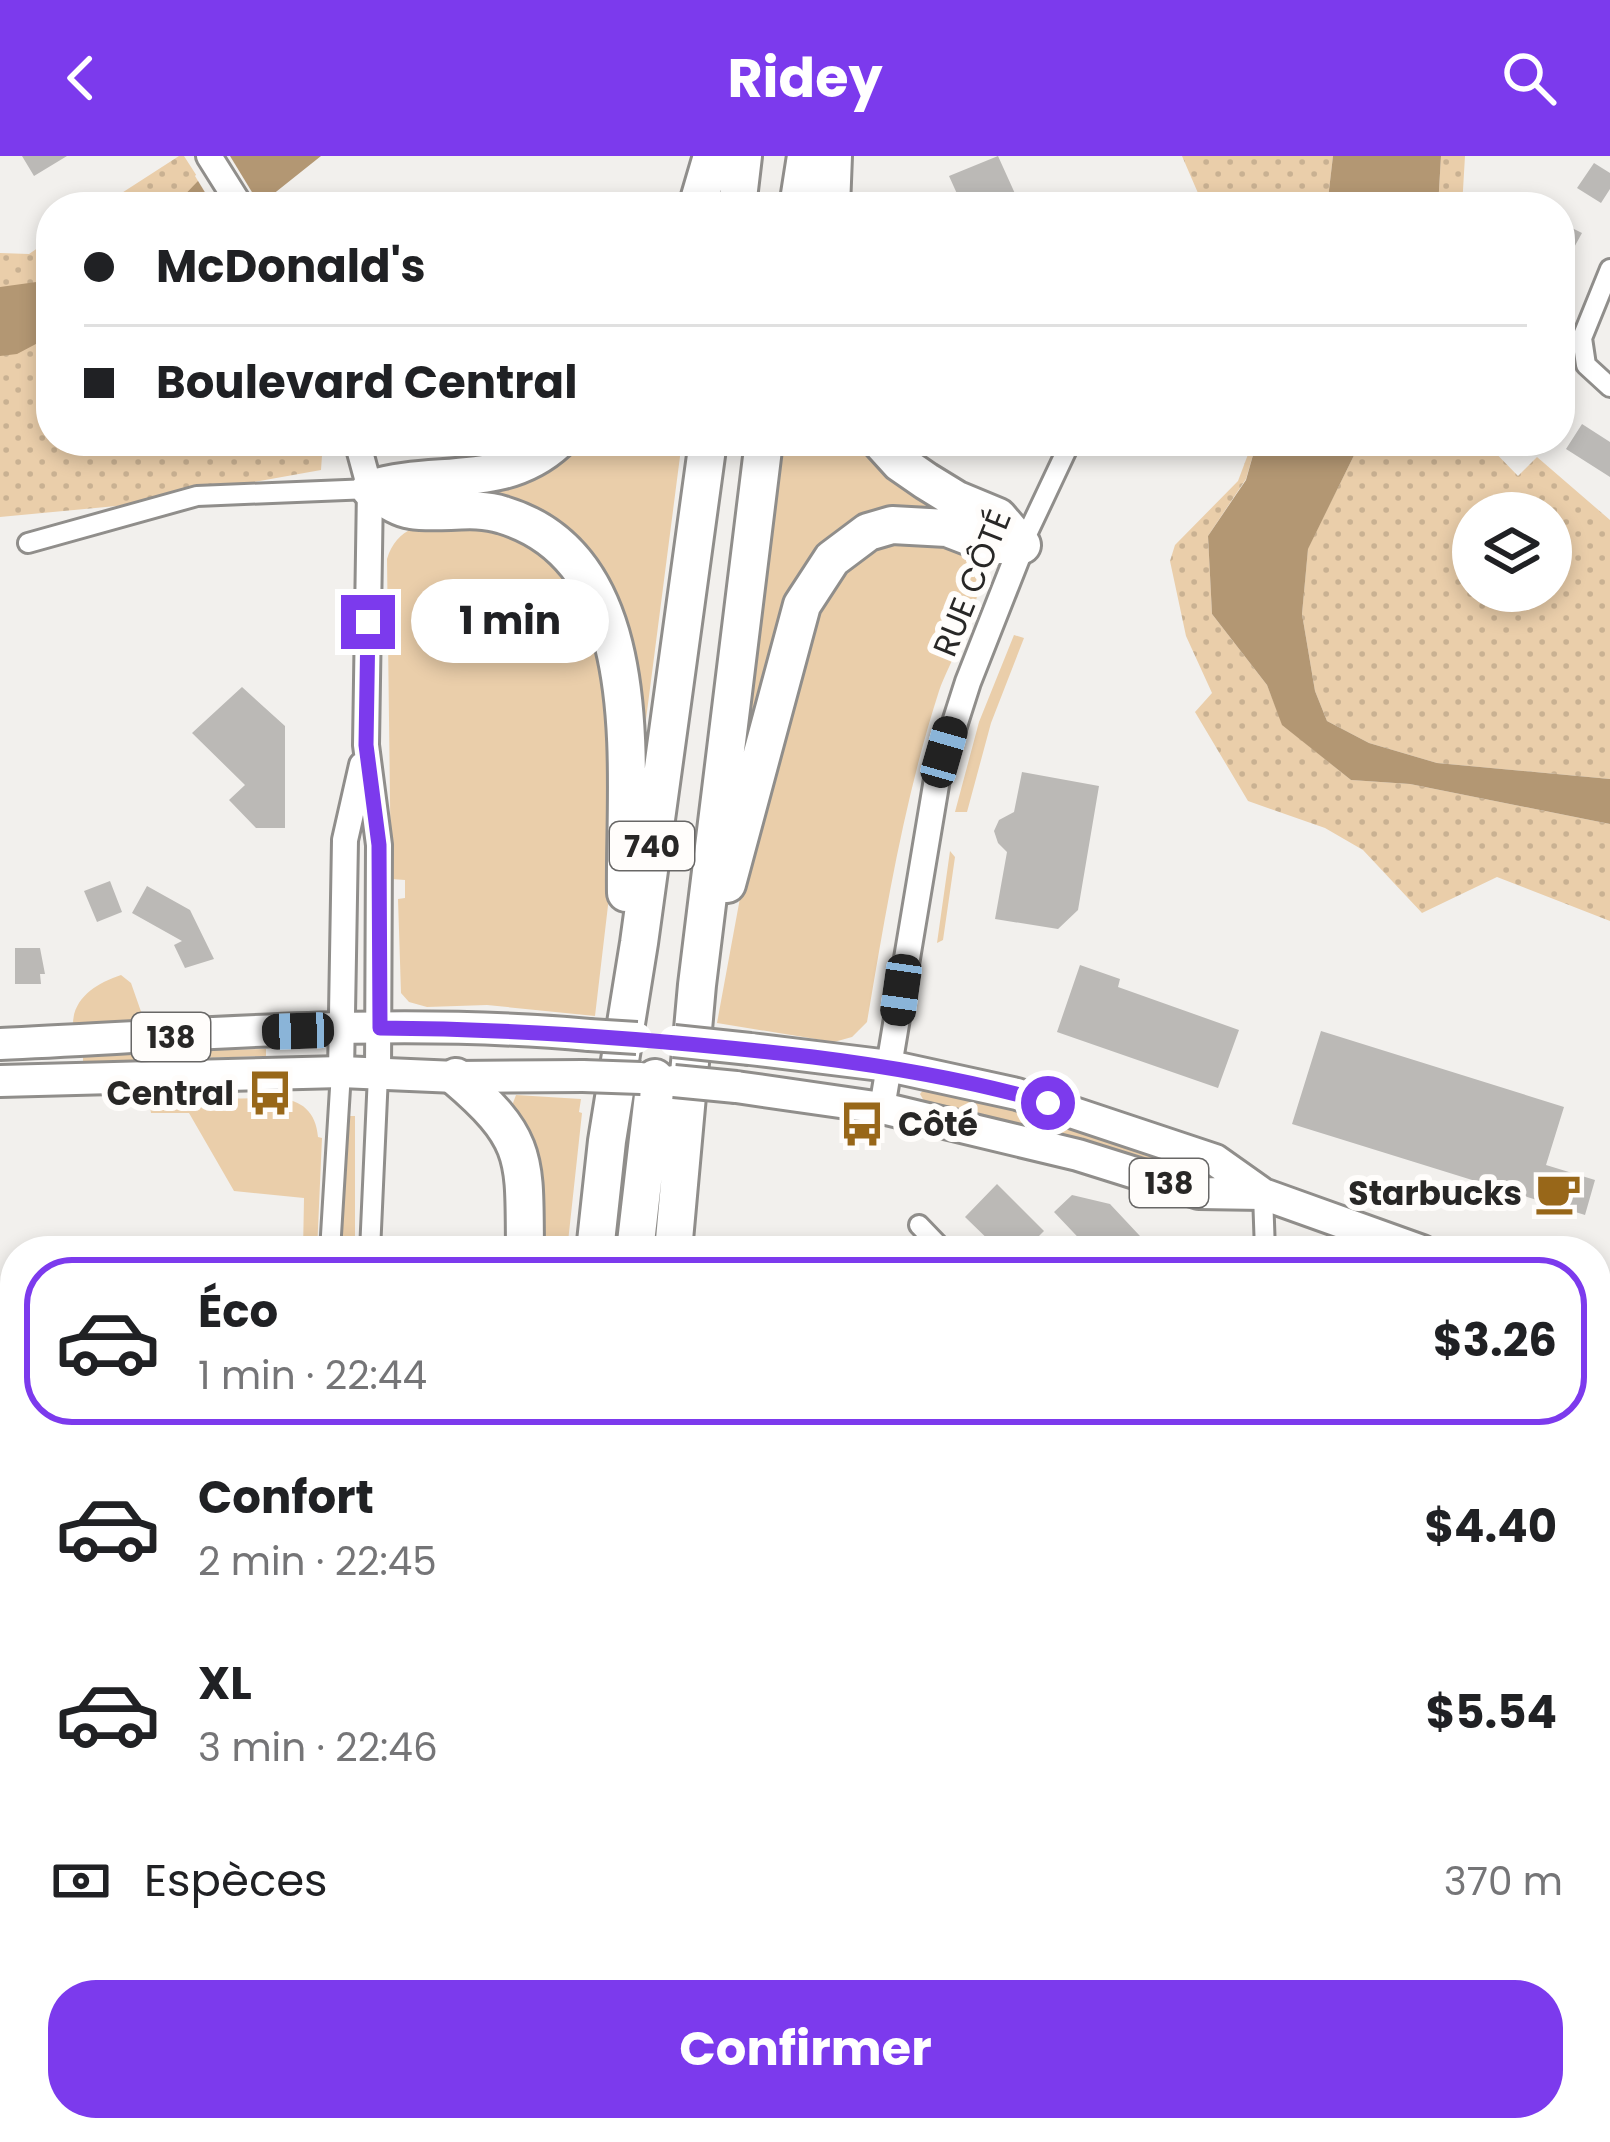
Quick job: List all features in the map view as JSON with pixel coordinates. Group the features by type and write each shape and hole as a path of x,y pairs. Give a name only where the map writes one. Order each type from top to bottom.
{"highway":[{"path":"701,192 712,156"},
{"path":"739,192 743,156"},
{"path":"800,192 806,156"},
{"path":"832,192 833,156"},
{"path":"370,490 402,479 497,474 535,456"},
{"name":"740","path":"597,1236 706,456"},
{"name":"740","path":"675,1236 698,985 762,456"},
{"path":"894,456 957,500 998,517 1022,544"},
{"path":"370,490 407,510 502,514 529,526 565,553 595,595 622,678 627,773 625,891 639,943"},
{"path":"698,985 786,653 817,578 847,545 892,525 947,528 991,545 1022,544"},
{"path":"456,1077 488,1104 518,1150 524,1166 525,1236"},
{"path":"637,1236 653,1092"}],"main road":[{"name":"138","path":"0,1044 341,1029 529,1030 889,1066 1017,1094 1158,1138 1215,1160 1263,1194 1380,1236"},
{"name":"138","path":"0,1081 341,1072 584,1076 653,1092 736,1088 882,1108 1078,1155 1199,1193 1263,1194"}],"street":[{"path":"209,157 231,192"},
{"path":"1610,268 1582,338 1586,365 1610,387"},
{"path":"361,456 370,490 366,745 379,845 380,1028 371,1236"},
{"name":"RUE CÔTÉ","path":"882,1108 937,778 968,682 1022,544 1064,456"},
{"path":"28,543 197,496 370,490"},
{"path":"331,1236 341,1072 345,840 366,745"},
{"path":"1263,1194 1264,1236"},
{"path":"919,1226 929,1236"}],"shaded area":[{"path":"179,156 184,156 202,184 195,192 123,192"},
{"path":"222,156 321,156 276,192 187,192"},
{"path":"1182,156 1333,156 1329,192 1198,192"},
{"path":"1333,156 1441,156 1439,192 1329,192"},
{"path":"1441,156 1465,156 1463,192 1439,192"},
{"path":"36,249 36,286 0,291 0,253 29,254"},
{"path":"36,282 36,344 17,354 0,356 0,287"},
{"path":"36,332 36,456 322,456 321,470 127,505 0,517 0,347"},
{"path":"558,456 680,456 645,727 633,726 603,592 473,491"},
{"path":"783,456 885,456 948,506 943,517 839,538 755,734 744,734"},
{"path":"1247,456 1253,456 1246,479 1208,536 1212,614 1267,685 1283,725 1351,780 1410,784 1610,824 1610,921 1497,877 1422,913 1363,850 1325,828 1248,801 1195,712 1212,693 1186,636 1170,561 1175,545 1238,481"},
{"path":"1253,456 1354,456 1308,549 1302,614 1315,691 1327,721 1369,743 1437,763 1610,779 1610,824 1410,784 1351,780 1282,725 1267,685 1212,614 1208,536 1246,480"},
{"path":"1354,456 1499,456 1518,476 1537,457 1610,520 1610,779 1437,763 1369,743 1327,721 1315,691 1302,614 1308,548"},
{"path":"488,523 559,562 599,636 617,829 595,1016 487,1005 427,1007 409,1002 401,993 398,899 405,898 405,880 391,879 387,559 403,534 415,528"},
{"path":"885,540 936,540 961,546 976,563 979,577 974,609 939,691 916,773 867,1022 852,1037 834,1042 717,1023 747,860 802,638 833,568"},
{"path":"1014,635 1024,638 991,723 967,812 955,812 979,722"},
{"path":"950,851 955,857 943,940 937,943"},
{"path":"121,975 131,983 145,1023 73,1026 77,1007 88,993"},
{"path":"266,1049 266,1056 83,1062 83,1053"},
{"path":"924,1089 1057,1121 1186,1167 1185,1173 924,1101 920,1094"},
{"path":"516,1095 581,1099 569,1236 532,1236 510,1111"},
{"path":"278,1098 306,1109 322,1138 318,1236 303,1236 304,1198 234,1191 189,1113 151,1113 149,1100"},
{"path":"347,1116 355,1116 355,1236 341,1236"}],"pier":[{"path":"213,156 230,156 252,192 205,192 195,176"}],"building":[{"path":"22,156 67,156 34,176"},
{"path":"998,156 1014,192 956,192 949,176"},
{"path":"1594,163 1610,173 1610,189 1601,203 1577,188"},
{"path":"1582,424 1610,442 1610,477 1575,455 1575,435"},
{"path":"242,687 285,726 285,828 256,828 229,800 245,785 192,733"},
{"path":"1022,772 1099,786 1078,910 1058,929 995,919 1007,852 994,831 999,820 1014,812"},
{"path":"110,881 122,912 97,922 84,891"},
{"path":"147,886 190,910 214,959 185,968 174,945 182,941 132,913"},
{"path":"15,948 40,948 45,974 40,974 41,984 15,984"},
{"path":"1080,965 1120,979 1118,987 1239,1030 1218,1088 1057,1032"},
{"path":"1321,1031 1564,1107 1546,1165 1595,1180 1585,1215 1292,1124"},
{"path":"997,1184 1044,1231 1039,1236 985,1236 965,1217"},
{"path":"1072,1195 1110,1204 1140,1236 1077,1236 1054,1212"}],"place":[{"name":"Central","path":"270,1093"},
{"name":"Côté","path":"862,1124"},
{"name":"Starbucks","path":"1558,1193"}],"route":[{"path":"368,622 366,745 379,845 380,1028 529,1030 750,1049 889,1066 1048,1103"}]}
